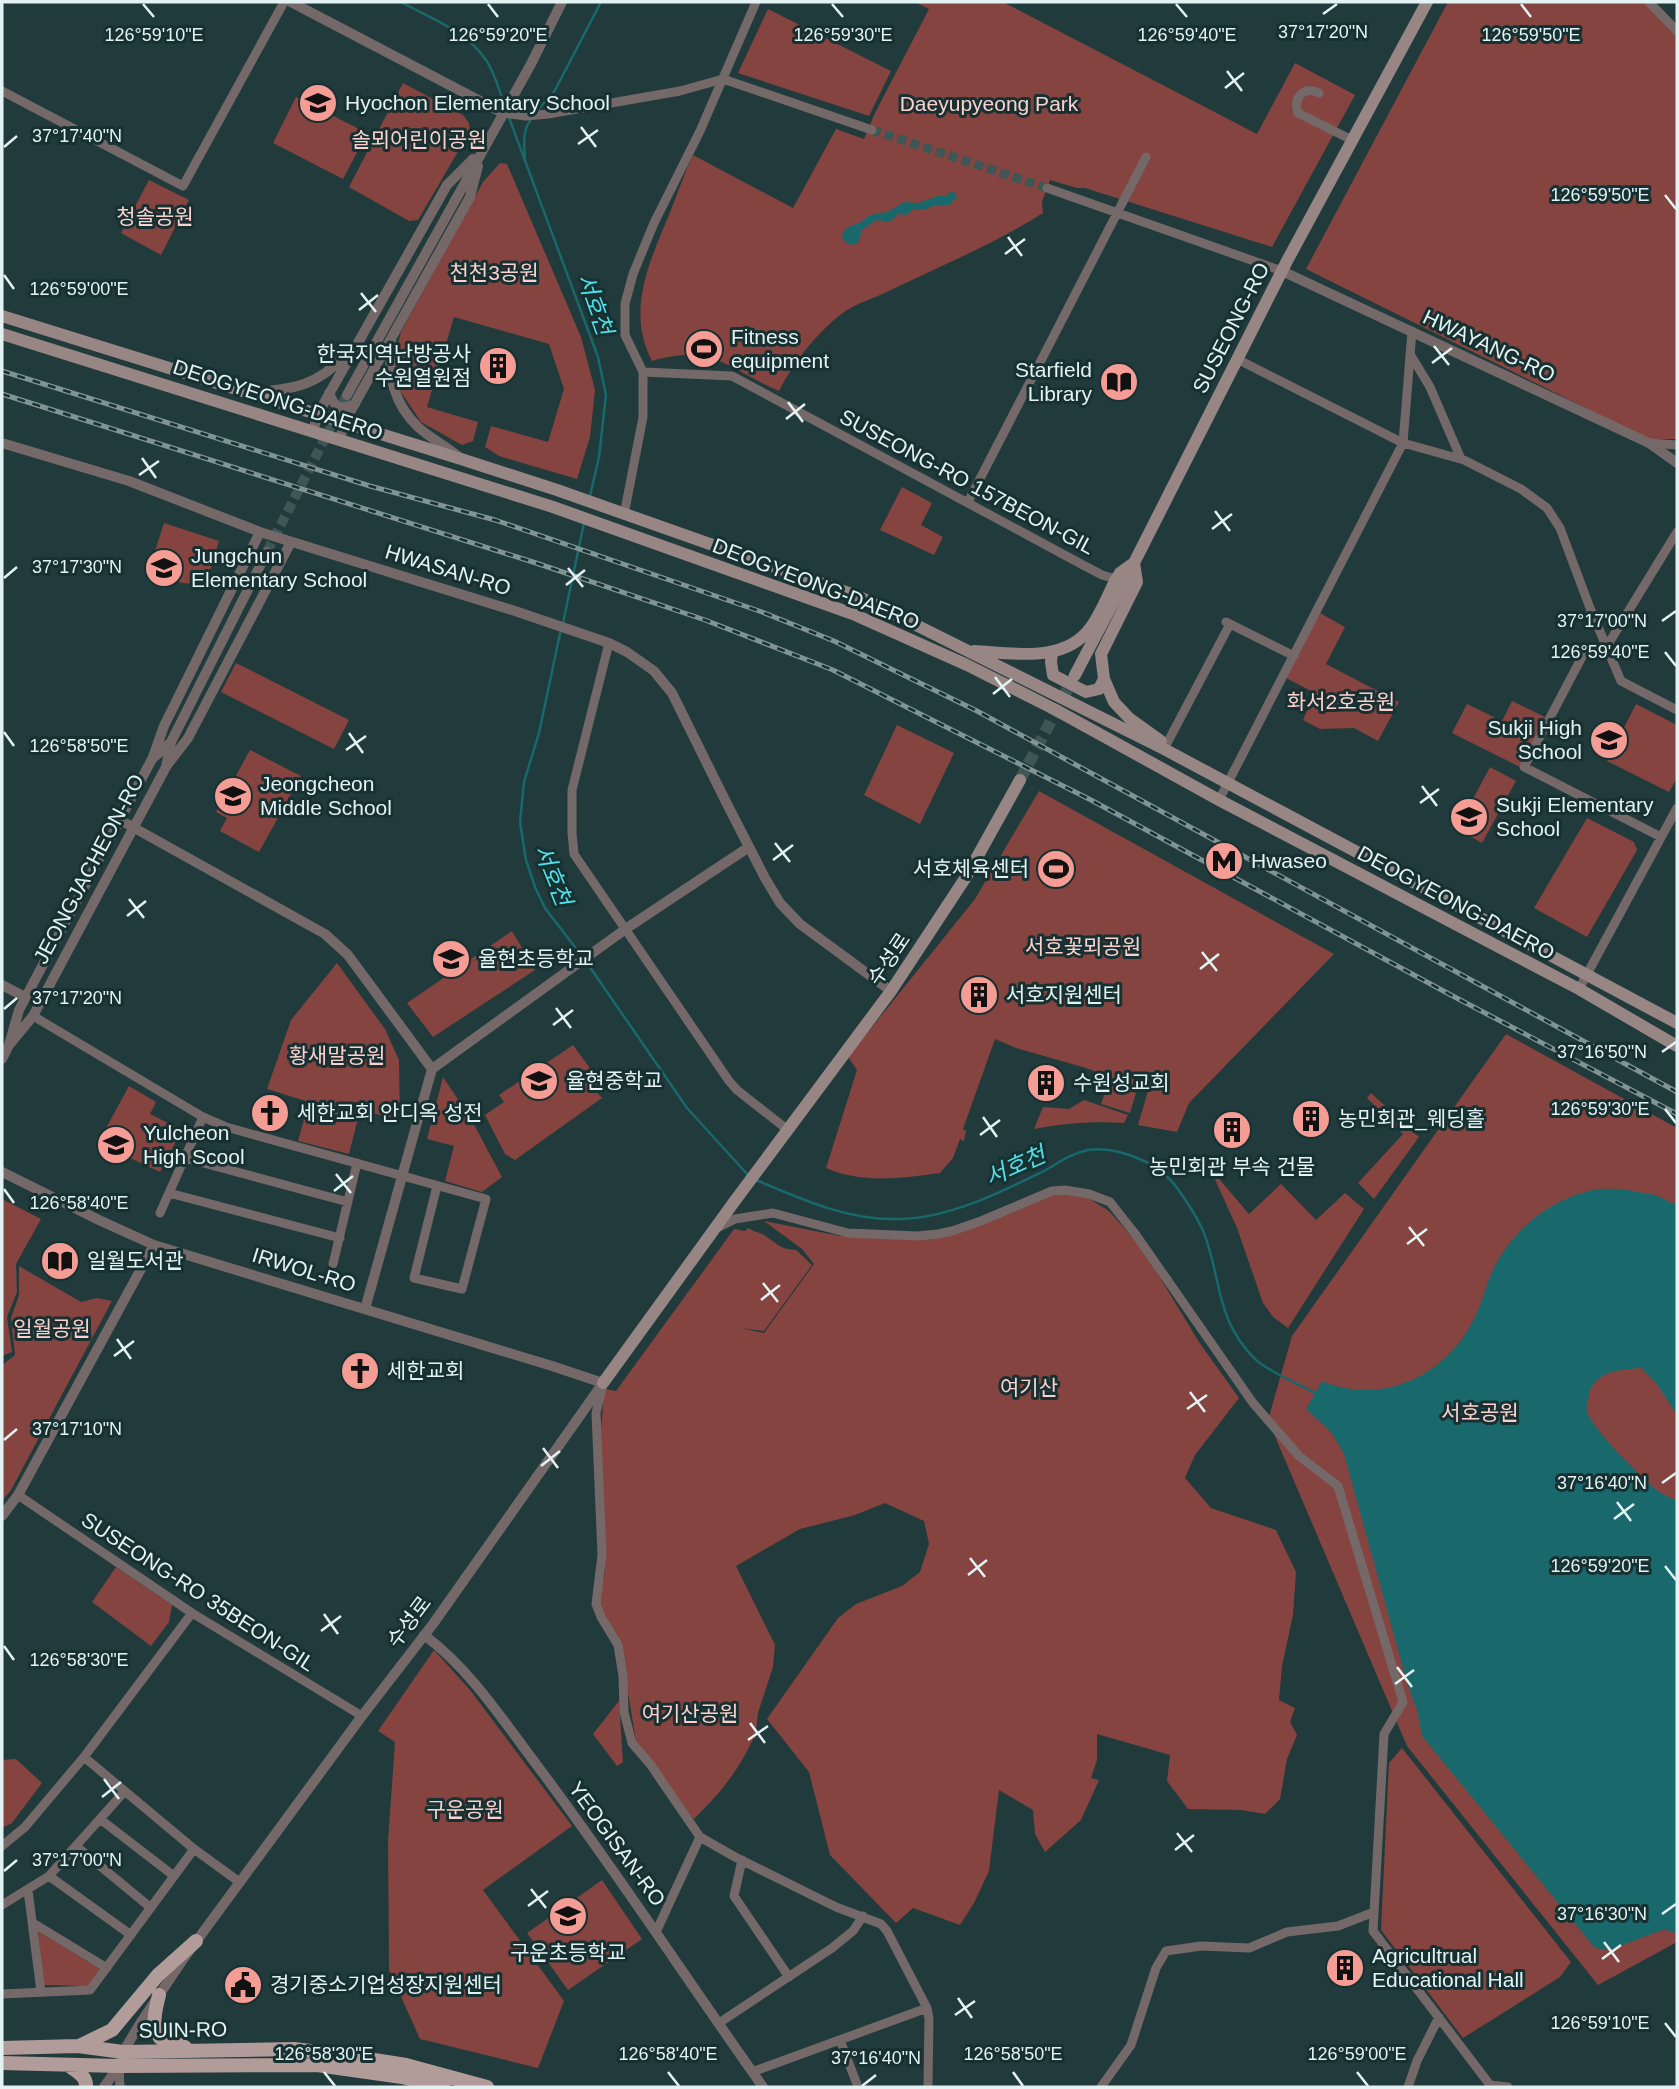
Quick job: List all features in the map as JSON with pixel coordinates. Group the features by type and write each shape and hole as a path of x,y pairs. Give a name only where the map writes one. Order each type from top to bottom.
{"main road":[{"name":"SUSEONG-RO","path":"1075,675 1282,271 1427,2"},
{"name":"DEOGYEONG-DAERO","path":"2,316 461,458 860,597 1165,747 1228,784 1677,1023"},
{"name":"DEOGYEONG-DAERO","path":"2,334 553,508 853,614 1056,710 1219,800 1579,989 1677,1046"},
{"path":"967,651 1052,653 1081,638 1091,627 1116,579 1134,563 1137,582 1101,654 1104,679 1114,702 1165,747"},
{"path":"1052,653 1053,674 1086,692 1099,689 1104,679"},
{"name":"수성로","path":"603,1384 891,991 967,877 1020,780"},
{"path":"78,2046 112,2030 158,1975 196,1941"},
{"path":"159,1995 154,2019 160,2038 200,2051"},
{"name":"SUIN-RO","path":"2,2048 78,2046 121,2059 317,2065 402,2077 443,2087"},
{"name":"SUIN-RO","path":"2,2063 67,2065 200,2051 294,2049 406,2066 487,2087"},
{"path":"67,2065 81,2073 86,2087"}],"street":[{"path":"2,91 183,186 284,2"},
{"path":"291,2 503,112 526,116 548,114 680,92 723,79 872,130"},
{"path":"339,440 351,400 562,2"},
{"path":"621,514 643,418 643,372 625,335 625,304 630,284 654,223 700,131 756,2"},
{"path":"1649,2 1677,31"},
{"path":"1319,93 1308,90 1303,92 1297,98 1298,113 1352,140"},
{"path":"329,394 333,403 346,408 397,331 470,197 483,150"},
{"path":"312,431 329,394 447,185 483,150"},
{"path":"968,502 1146,157"},
{"path":"1047,188 1282,271"},
{"name":"HWAYANG-RO","path":"1282,271 1649,443 1677,463"},
{"path":"397,331 390,354 392,383 396,395 417,426 461,458"},
{"path":"1219,800 1403,443 1412,331"},
{"path":"245,393 284,391 324,375 339,363 360,339"},
{"path":"1410,354 1430,387 1461,459"},
{"path":"1237,359 1403,443 1461,459 1521,489 1547,508 1560,528 1621,681 1677,710"},
{"name":"SUSEONG-RO 157BEON-GIL","path":"643,372 732,376 1102,575 1116,579"},
{"name":"HWASAN-RO","path":"2,443 129,481 260,532 609,643"},
{"path":"1649,443 1677,445"},
{"path":"152,758 164,726 260,532"},
{"path":"1607,646 1677,532"},
{"path":"166,767 188,738 291,542"},
{"name":"JEONGJACHEON-RO","path":"9,1045 33,1016 166,767 171,742 267,552"},
{"path":"1165,747 1228,623 1294,656"},
{"path":"788,1130 729,1081 577,859 573,849 572,790 609,643 644,663 672,693 772,892 789,913 891,991"},
{"path":"1584,653 1524,767 1661,837"},
{"name":"JEONGJACHEON-RO","path":"2,1059 25,996 152,758 171,742"},
{"path":"1579,989 1677,808"},
{"path":"120,820 336,942 432,1069"},
{"path":"365,1309 432,1069 626,928 749,847"},
{"path":"2,985 25,996"},
{"path":"33,1016 203,1117 226,1127 402,1175 437,1185 486,1199 462,1289 414,1278 437,1185"},
{"path":"160,1213 203,1117"},
{"path":"185,1158 348,1202"},
{"path":"333,1264 357,1163"},
{"name":"IRWOL-RO","path":"2,1172 154,1245 552,1366 603,1384"},
{"path":"717,1228 735,1219 774,1213 848,1233 917,1236 952,1231 1052,1191 1089,1194 1110,1202 1253,1403 1299,1456 1338,1486 1403,1702 1384,1734 1374,1931 1490,2085 1508,2087"},
{"path":"169,1193 340,1238"},
{"path":"2,1517 18,1495 154,1245"},
{"path":"603,1384 596,1413 602,1555 596,1604 618,1645 623,1675 624,1712 632,1743 650,1764 699,1837 836,1907 881,1924 927,2008 928,2087"},
{"name":"수성로","path":"104,2087 159,1995 196,1941 424,1635 603,1384"},
{"name":"SUSEONG-RO 35BEON-GIL","path":"18,1495 192,1613 362,1716"},
{"path":"2,1846 25,1827 84,1757 192,1613"},
{"name":"YEOGISAN-RO","path":"424,1635 476,1686 585,1829 763,2087"},
{"path":"84,1757 194,1849 239,1881"},
{"path":"2,1905 49,1876 124,1792"},
{"path":"100,1819 174,1876"},
{"path":"656,1932 699,1837"},
{"path":"76,1846 151,1908"},
{"path":"2,1994 90,1990 194,1849"},
{"path":"742,1860 734,1896 789,1977"},
{"path":"49,1876 131,1935"},
{"path":"29,1890 41,1992"},
{"path":"1101,2087 1131,2045 1156,1968 1166,1951 1200,1946 1249,1948 1287,1932 1338,1926 1374,1912"},
{"path":"719,2023 832,1948 853,1931 863,1916"},
{"path":"33,1923 107,1968"},
{"path":"752,2072 927,2008"},
{"path":"1408,2087 1417,2061 1439,2017"},
{"path":"840,2040 858,2087"},
{"path":"120,2087 121,2059"}],"green space":[{"name":"Daeyupyeong Park","path":"915,2 1003,2 1257,134 1295,63 1355,95 1272,247 1085,188 1050,180 1042,202 1043,213 988,244 840,315 805,350 779,391 719,361 705,357 673,356 652,361 644,342 641,324 643,287 654,251 693,155 793,208 836,129 864,139 929,9"},
{"path":"1448,2 1644,2 1677,35 1677,439 1648,439 1306,269"},
{"path":"768,9 891,71 869,116 738,73"},
{"name":"솔뫼어린이공원","path":"403,83 463,115 469,123 470,131 418,220 409,221 349,187"},
{"path":"296,97 367,133 343,179 273,143"},
{"name":"천천3공원","path":"500,163 507,164 581,337 595,390 590,437 577,479 499,456 485,447 491,426 548,442 564,389 549,344 454,317 427,407 478,422 473,441 462,445 421,422 397,386 395,355 401,332 483,182"},
{"name":"청솔공원","path":"149,180 189,200 161,255 121,233"},
{"path":"902,487 932,503 921,525 943,537 934,555 880,530"},
{"path":"164,523 219,541 210,569 201,581 178,582 148,573"},
{"name":"화서2호공원","path":"1320,613 1345,627 1326,664 1399,702 1378,741 1354,728 1320,729 1303,720 1315,693 1286,678"},
{"path":"236,663 349,720 334,749 221,692"},
{"path":"1512,701 1545,717 1520,767 1452,733 1467,704 1502,721"},
{"path":"1636,704 1677,725 1677,778 1669,792 1607,761"},
{"path":"897,725 954,753 920,824 864,795"},
{"path":"250,750 301,776 259,852 220,831 227,818 216,812"},
{"path":"1490,767 1516,781 1482,843 1457,829"},
{"name":"서호꽃뫼공원","path":"1039,791 1334,954 1189,1103 1177,1132 1138,1125 1148,1091 995,1039 963,1129 966,1131 964,1141 960,1139 953,1158 940,1173 868,1178 826,1168 857,1070 848,1057 975,899"},
{"path":"1587,818 1634,842 1637,850 1587,937 1534,908"},
{"path":"512,931 535,970 433,1037 407,1003"},
{"name":"황새말공원","path":"337,963 385,1029 399,1060 400,1120 360,1110 349,1154 298,1141 309,1102 267,1089 291,1020"},
{"name":"서호공원","path":"1506,1034 1677,1128 1677,1942 1598,1985 1407,1746 1268,1420 1292,1336"},
{"path":"573,1045 600,1082 593,1087 602,1098 515,1160 505,1154 485,1115 504,1102 499,1095"},
{"path":"443,1077 471,1119 502,1177 482,1192 445,1181 454,1146 427,1139"},
{"path":"1108,1084 1136,1093 1130,1113 1101,1104"},
{"path":"129,1086 156,1102 150,1114 182,1130 160,1172 98,1143"},
{"path":"1371,1093 1419,1137 1374,1199 1358,1183 1403,1134 1367,1098"},
{"path":"1084,1100 1128,1115 1124,1123 1079,1123 1034,1129 1043,1107 1069,1109"},
{"path":"1215,1174 1249,1214 1281,1184 1316,1220 1345,1193 1364,1209 1288,1328 1273,1317 1263,1303 1237,1228 1213,1175"},
{"name":"여기산","path":"1059,1193 1088,1198 1109,1211 1142,1248 1199,1342 1239,1398 1195,1455 1185,1478 1211,1508 1276,1530 1296,1572 1293,1615 1282,1666 1279,1700 1295,1708 1290,1722 1297,1735 1287,1759 1280,1799 1265,1814 1241,1810 1188,1809 1167,1781 1170,1755 1097,1734 1097,1760 1091,1778 1099,1780 1081,1820 1045,1852 1035,1834 1033,1810 999,1790 989,1871 960,1925 913,1908 896,1923 830,1855 809,1772 767,1719 838,1618 856,1604 902,1586 920,1572 929,1544 924,1521 885,1503 855,1515 800,1529 736,1566 775,1645 773,1667 758,1713 755,1740 753,1735 734,1772 694,1819 636,1741 620,1644 598,1604 605,1572 600,1442 605,1389 616,1391 734,1229 745,1231 748,1228 762,1234 782,1247 796,1250 812,1265 764,1331 740,1328 764,1333 814,1264 802,1249 764,1221 840,1236 930,1238"},
{"path":"2,1199 41,1219 16,1264 17,1292 7,1317 12,1352 2,1356"},
{"name":"일월공원","path":"19,1266 81,1302 97,1298 112,1301 11,1490 2,1501 2,1365 15,1355 11,1318 19,1295"},
{"path":"116,1567 172,1605 169,1622 151,1646 92,1602"},
{"name":"구운공원","path":"434,1650 470,1690 572,1826 483,1890 564,2001 538,2068 420,2039 389,1970 388,1841 395,1742 378,1731"},
{"path":"619,1701 623,1762 617,1766 593,1734"},
{"path":"1402,1748 1571,1962 1560,1977 1463,2038 1381,1930 1389,1763"},
{"path":"16,1759 42,1783 12,1823 2,1828 2,1760"},
{"path":"602,1880 642,1939 568,1990 527,1933"},
{"path":"38,1931 100,1969 88,1986 43,1985"}],"water":[{"path":"952,191 957,198 949,205 912,210 907,215 899,214 889,222 877,220 862,230 858,243 851,245 843,240 842,235 846,228 870,215 887,212 904,202 918,203 945,196"},
{"name":"서호공원","path":"1597,1189 1621,1189 1655,1195 1677,1205 1677,1415 1656,1383 1641,1368 1614,1371 1600,1378 1590,1390 1587,1411 1607,1441 1630,1465 1658,1491 1677,1501 1677,1931 1674,1933 1665,1929 1603,1950 1594,1947 1422,1736 1417,1710 1344,1454 1331,1432 1306,1409 1322,1381 1342,1388 1383,1389 1403,1384 1438,1364 1466,1333 1477,1313 1496,1263 1528,1223 1572,1196"}],"waterway":[{"name":"서호천","path":"401,2 469,41 486,60 505,106"},
{"path":"536,112 554,92 601,2"},
{"name":"서호천","path":"508,115 598,357 606,395 599,457 590,496"},
{"path":"525,158 525,132 532,118"},
{"name":"서호천","path":"563,623 584,523"},
{"name":"서호천","path":"561,629 539,733 524,782 520,822 526,860 535,887 545,908 581,955"},
{"name":"서호천","path":"585,960 687,1108 748,1175"},
{"name":"서호천","path":"756,1180 844,1213 880,1219 917,1218 972,1204 1081,1152 1102,1149 1131,1155 1164,1174 1193,1212 1210,1250 1226,1314 1242,1344 1267,1368 1315,1393"}],"tunnel":[{"path":"872,130 1047,188"},
{"path":"267,552 347,395"},
{"path":"1020,780 1075,675"}],"railway":[{"path":"2,371 370,486 495,520 762,612 834,641 977,711 1677,1092"},
{"path":"2,394 536,563 705,620 833,670 1091,800 1677,1114"}],"place":[{"name":"Hyochon Elementary School","path":"318,103"},
{"name":"Fitness equipment","path":"704,349"},
{"name":"한국지역난방공사 수원열원점","path":"498,366"},
{"name":"Starfield Library","path":"1119,382"},
{"name":"Jungchun Elementary School","path":"164,568"},
{"name":"Sukji High School","path":"1609,740"},
{"name":"Jeongcheon Middle School","path":"233,796"},
{"name":"Sukji Elementary School","path":"1469,817"},
{"name":"Hwaseo","path":"1224,861"},
{"name":"서호체육센터","path":"1056,869"},
{"name":"율현초등학교","path":"451,959"},
{"name":"서호지원센터","path":"979,995"},
{"name":"율현중학교","path":"539,1081"},
{"name":"수원성교회","path":"1046,1083"},
{"name":"세한교회 안디옥 성전","path":"270,1113"},
{"name":"농민회관_웨딩홀","path":"1311,1119"},
{"name":"농민회관 부속 건물","path":"1232,1130"},
{"name":"Yulcheon High Scool","path":"116,1145"},
{"name":"일월도서관","path":"60,1261"},
{"name":"세한교회","path":"360,1371"},
{"name":"구운초등학교","path":"568,1916"},
{"name":"Agricultrual Educational Hall","path":"1345,1968"},
{"name":"경기중소기업성장지원센터","path":"243,1985"}],"park label":[{"name":"여기산공원","path":"690,1714"}]}
